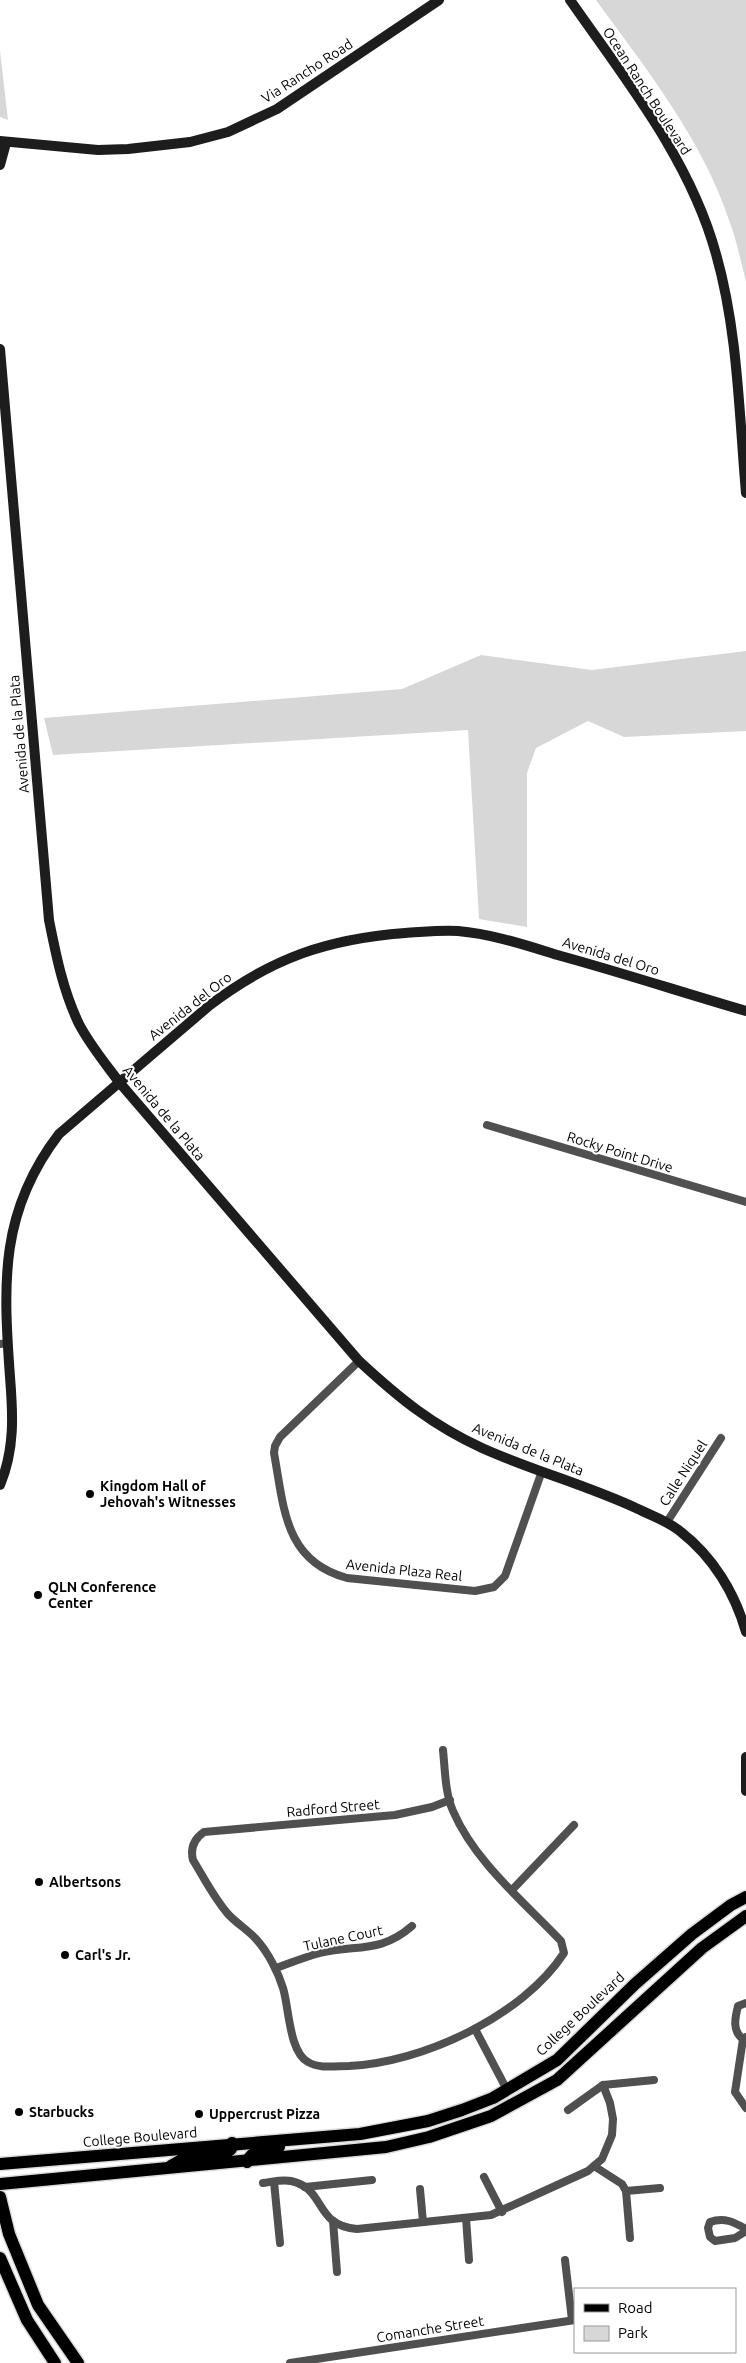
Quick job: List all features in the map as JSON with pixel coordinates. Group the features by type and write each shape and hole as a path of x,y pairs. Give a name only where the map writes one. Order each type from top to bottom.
{"main road":[{"name":"College Boulevard","path":"0,2164 352,2135 385,2131 428,2121 462,2110 507,2090 557,2060 635,1984 692,1934 731,1905 746,1897"},
{"path":"0,2184 247,2162 386,2147 429,2138 491,2116 557,2080 702,1948 746,1916"},
{"path":"514,2105 522,2090 555,2066 557,2060"},
{"path":"459,2127 468,2118 495,2107 505,2097 507,2090"},
{"path":"247,2162 250,2155 258,2151 325,2143 352,2135"},
{"path":"166,2169 185,2158 224,2154 231,2149 232,2144"},
{"path":"0,2197 9,2234 38,2305 78,2363"},
{"path":"0,2258 27,2320 55,2363"}],"street":[{"name":"Via Rancho Road","path":"3,142 98,150 128,149 190,142 228,132 277,109 439,0"},
{"name":"Ocean Ranch Boulevard","path":"570,0 672,151 705,219 716,252 729,311 746,493"},
{"path":"0,165 3,142"},
{"name":"Avenida de la Plata","path":"0,349 49,920 59,968 69,1000 91,1044 119,1082 359,1361 397,1397 442,1428 483,1448 542,1472 600,1491 667,1522 697,1546 722,1576 740,1612 746,1632"},
{"name":"Avenida del Oro","path":"0,1485 10,1452 13,1421 4,1343 3,1271 6,1240 15,1203 26,1176 42,1152 59,1134 210,1005 254,975 313,949 364,936 459,931 502,939 746,1011"},
{"name":"Rocky Point Drive","path":"487,1125 746,1202"},
{"name":"Avenida Plaza Real","path":"359,1361 280,1437 275,1446 274,1453 288,1526 304,1554 318,1566 332,1574 347,1578 475,1591 494,1587 505,1576 542,1472"},
{"name":"Calle Niquel","path":"667,1522 721,1438"},
{"path":"276,1968 284,1989 295,2045 302,2058 308,2063 325,2066 363,2065 405,2058 475,2029 506,2010 540,1982 557,1963 564,1953 561,1941 512,1890 473,1845 453,1810 443,1750"},
{"path":"746,1757 746,1791"},
{"name":"Radford Street","path":"276,1968 257,1939 229,1916 219,1904 193,1860 193,1843 198,1836 204,1832 395,1815 432,1807 450,1800"},
{"path":"512,1890 574,1825"},
{"name":"Tulane Court","path":"276,1968 321,1953 369,1948 398,1938 412,1926"},
{"path":"746,2003 738,2006 734,2020 738,2035 744,2038 735,2092 746,2108"},
{"path":"475,2029 507,2090"},
{"path":"568,2110 603,2085 654,2080"},
{"path":"263,2183 288,2180 305,2187 315,2196 333,2222 347,2228 357,2229 466,2218 502,2212 594,2166 607,2150 612,2135 613,2119 610,2103 603,2085"},
{"path":"594,2166 622,2184 626,2191 630,2238"},
{"path":"484,2177 502,2212"},
{"path":"305,2187 372,2180"},
{"path":"274,2182 280,2243"},
{"path":"626,2191 660,2188"},
{"path":"420,2189 423,2222"},
{"path":"466,2218 469,2260"},
{"path":"333,2222 337,2272"},
{"path":"565,2260 573,2320"},
{"name":"Comanche Street","path":"290,2363 573,2320"}],"green space":[{"path":"596,0 746,0 746,282 739,252 719,192 705,163 654,79"},
{"path":"0,51 8,120 0,117"},
{"path":"746,651 746,731 624,737 588,721 536,748 527,773 527,927 479,919 468,730 53,755 44,718 402,689 481,655 592,670"}],"place":[{"name":"Kingdom Hall of Jehovah's Witnesses","path":"90,1494"},
{"name":"QLN Conference Center","path":"38,1595"},
{"name":"Albertsons","path":"39,1882"},
{"name":"Carl's Jr.","path":"65,1955"},
{"name":"Starbucks","path":"19,2112"},
{"name":"Uppercrust Pizza","path":"199,2114"}]}
